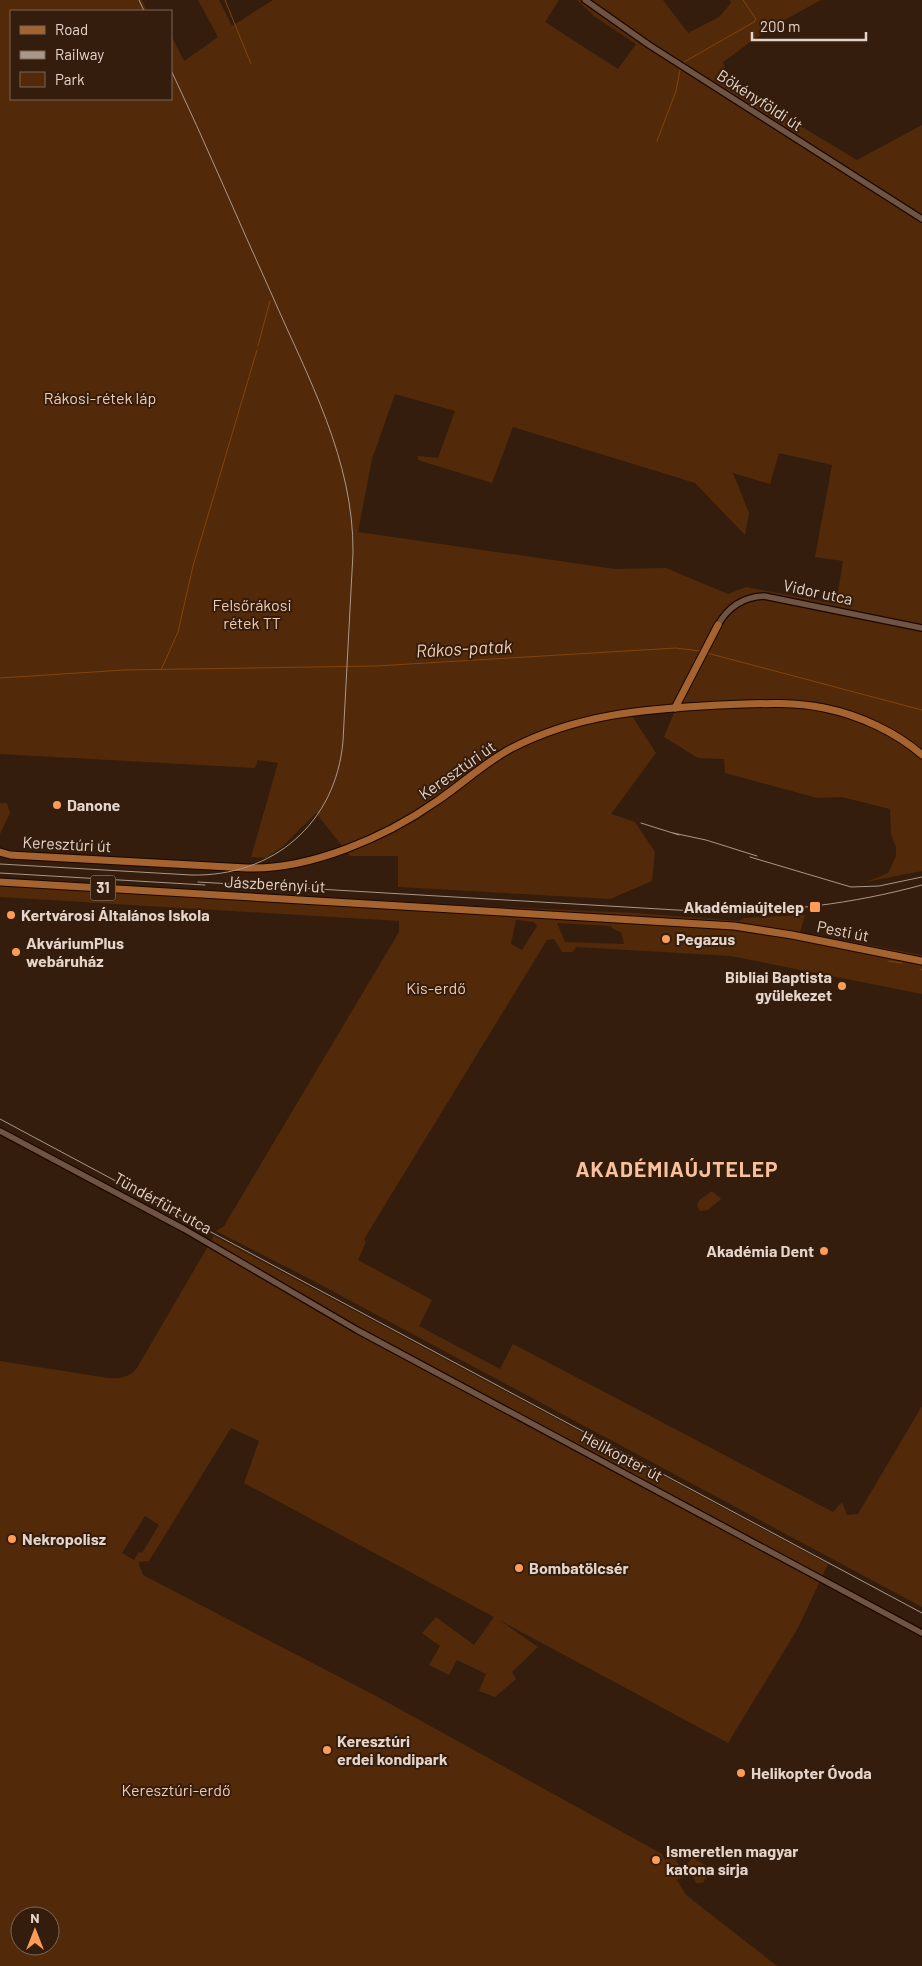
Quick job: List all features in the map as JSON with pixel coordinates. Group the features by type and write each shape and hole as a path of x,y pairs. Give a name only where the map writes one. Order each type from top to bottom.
{"main road":[{"path":"675,708 718,625"},
{"path":"680,699 682,705 689,707"},
{"name":"Keresztúri út","path":"0,852 10,855 252,868 282,866 331,854 364,843 390,830 438,801 494,758 548,731 595,718 675,708 776,702 826,708 875,725 922,755"},
{"name":"Jászberényi út","path":"0,882 549,914"},
{"name":"Pesti út","path":"549,914 752,928 922,961"}],"street":[{"name":"Bökényföldi út","path":"586,0 632,34 922,219"},
{"name":"Vidor utca","path":"718,625 727,612 738,603 749,598 764,596 922,628"},
{"name":"Tündérfürt utca","path":"0,1131 184,1229 310,1302"},
{"name":"Helikopter út","path":"310,1302 366,1334 922,1633"}],"green space":[{"path":"0,0 142,0 147,10 10,10 10,100 172,100 172,37 184,61 218,37 198,0 219,0 232,26 273,0 559,0 545,22 618,69 636,44 594,16 577,0 663,0 688,33 719,17 731,3 730,0 821,0 770,28 723,62 729,83 857,160 922,125 922,871 866,882 888,873 896,856 896,847 891,834 890,809 842,797 817,798 725,773 724,759 698,758 664,737 675,710 632,716 656,753 611,814 635,822 655,852 652,881 610,899 398,887 398,856 350,856 316,813 282,847 266,858 251,857 278,763 258,760 255,768 0,754","holes":["395,394 455,411 438,458 418,456 418,460 492,483 513,427 695,483 745,535 749,513 733,473 770,484 779,453 832,465 815,557 843,561 836,604 746,587 728,594 666,568 615,569 358,532 372,459"]},
{"path":"0,803 7,803 10,813 0,834"},
{"name":"Kis-erdő","path":"0,878 477,906 635,913 739,921 744,918 805,915 800,932 922,955 922,994 731,956 576,947 573,952 562,952 554,939 547,940 364,1239 366,1242 358,1260 432,1300 419,1326 500,1369 513,1344 833,1512 842,1502 847,1515 858,1514 922,1406 922,1607 310,1279 216,1231 224,1226 399,932 399,921 0,897","holes":["516,920 534,922 537,926 522,950 511,944","557,923 611,926 613,929 621,932 624,944 565,942"]},
{"path":"712,1191 721,1199 708,1210 700,1211 697,1206 699,1200"},
{"name":"Keresztúri-erdő","path":"214,1236 828,1564 798,1628 728,1743 499,1620 538,1647 512,1672 516,1679 495,1697 479,1691 486,1674 457,1660 449,1675 429,1665 440,1646 422,1633 436,1617 474,1645 494,1617 244,1483 259,1441 231,1428 149,1561 138,1562 143,1575 376,1696 662,1854 665,1860 674,1856 685,1876 677,1880 686,1895 777,1966 0,1966 0,1361 112,1378 127,1376 134,1371","holes":["145,1516 159,1525 142,1553 139,1552 134,1560 122,1553"]},
{"path":"692,1857 711,1869 703,1883 696,1883 687,1865"}],"waterway":[{"path":"225,0 251,64"},
{"path":"684,62 754,22 756,19 743,0"},
{"path":"657,141 676,91 680,70"},
{"path":"258,346 270,301"},
{"path":"161,670 178,632 193,566 257,350"},
{"name":"Rákos-patak","path":"0,678 124,670 376,666 676,648 700,651"},
{"name":"Rákos-patak","path":"707,653 922,710"},
{"path":"888,961 902,963"}],"railway":[{"path":"139,0 144,10"},
{"path":"0,864 191,875 221,873 248,866 273,855 295,840 313,820 328,797 338,770 343,741 353,553 346,485 337,452 314,389 172,72"},
{"path":"641,823 679,835"},
{"path":"673,833 706,840 757,856"},
{"path":"750,857 851,887 879,886 922,877"},
{"path":"0,873 205,885"},
{"path":"198,882 711,912 738,912 817,906 896,892 922,885"},
{"path":"0,1119 922,1613"}],"place":[{"name":"Danone","path":"57,805"},
{"name":"Akadémiaújtelep","path":"815,907"},
{"name":"Kertvárosi Általános Iskola","path":"11,915"},
{"name":"Pegazus","path":"666,939"},
{"name":"AkváriumPlus webáruház","path":"16,952"},
{"name":"Bibliai Baptista gyülekezet","path":"842,986"},
{"name":"Akadémia Dent","path":"824,1251"},
{"name":"Nekropolisz","path":"12,1539"},
{"name":"Bombatölcsér","path":"519,1568"},
{"name":"Keresztúri erdei kondipark","path":"327,1750"},
{"name":"Helikopter Óvoda","path":"741,1773"},
{"name":"Ismeretlen magyar katona sírja","path":"656,1860"}],"district":[{"name":"AKADÉMIAÚJTELEP","path":"677,1170"}],"park label":[{"name":"Rákosi-rétek láp","path":"100,398"},
{"name":"Felsőrákosi rétek TT","path":"252,614"}]}
